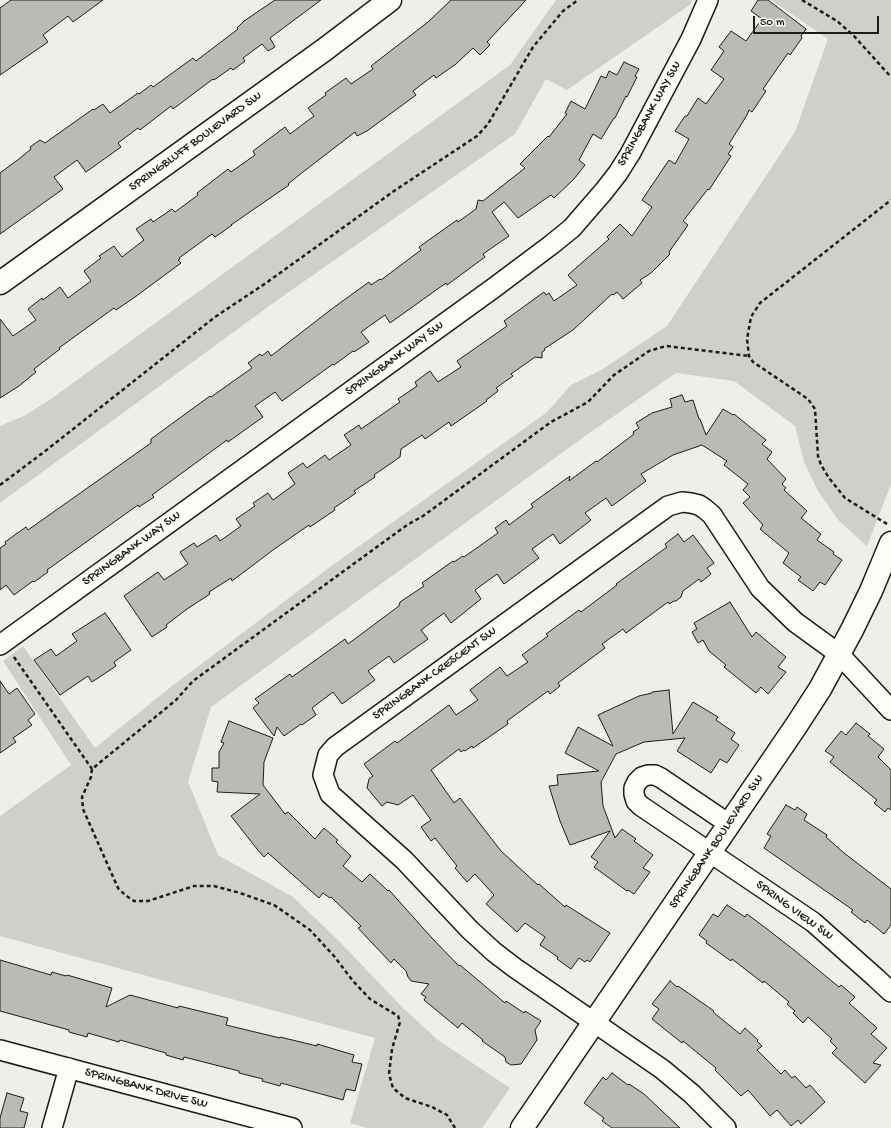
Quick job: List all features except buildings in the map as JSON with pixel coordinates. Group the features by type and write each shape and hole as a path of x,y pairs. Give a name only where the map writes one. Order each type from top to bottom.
{"street":[{"name":"SPRINGBLUFF BOULEVARD SW","path":"0,283 324,50 390,0"},
{"name":"SPRINGBANK WAY SW","path":"5,649 495,287 572,228 604,191 630,154 691,39 708,0"},
{"name":"SPRINGBANK CRESCENT SW","path":"726,1128 692,1094 662,1069 494,952 454,914 404,860 330,794 323,775 328,755 335,747 674,503 692,503 705,509 712,515 760,588 795,622 839,654"},
{"name":"SPRINGBANK BOULEVARD SW","path":"522,1128 796,726 839,654 868,598 891,543"},
{"path":"839,654 891,710"},
{"name":"SPRING VIEW SW","path":"728,824 655,775 642,777 634,788 636,801 641,806 813,922 891,992"},
{"name":"SPRINGBANK DRIVE SW","path":"0,1050 292,1128"},
{"path":"52,1128 69,1068"}],"path":[{"path":"0,485 215,317 266,283 394,191 477,136 488,124 533,48 563,12 578,0"},
{"path":"802,0 837,21 854,36 891,77"},
{"path":"891,200 760,303 748,329 747,343 749,356 753,362 808,399 815,409 818,456 821,466 829,478 846,498 891,526"},
{"path":"92,769 176,700 193,681 551,422 588,402 614,375 649,351 666,346 749,356"},
{"path":"5,649 92,769 91,777 82,797 83,809 118,888 125,896 134,901 148,901 194,886 214,886 274,905 310,930 370,999 398,1016 400,1022 392,1049 389,1074 393,1088 405,1098 432,1107 447,1115 454,1128"}],"shaded area":[{"path":"556,0 692,0 691,4 567,90 546,79 515,134 276,301 0,503 0,426 26,415 51,399 510,65"},
{"path":"771,0 891,0 891,484 867,546 839,521 818,491 804,462 795,426 734,381 676,373 588,434 211,707 188,782 218,855 293,897 340,942 402,1007 438,1040 510,1088 482,1128 367,1128 350,1123 375,1038 0,936 0,816 71,765 3,661 23,646 95,748 172,686 334,564 546,413 571,385 603,369 667,326 795,132 828,39"}]}
